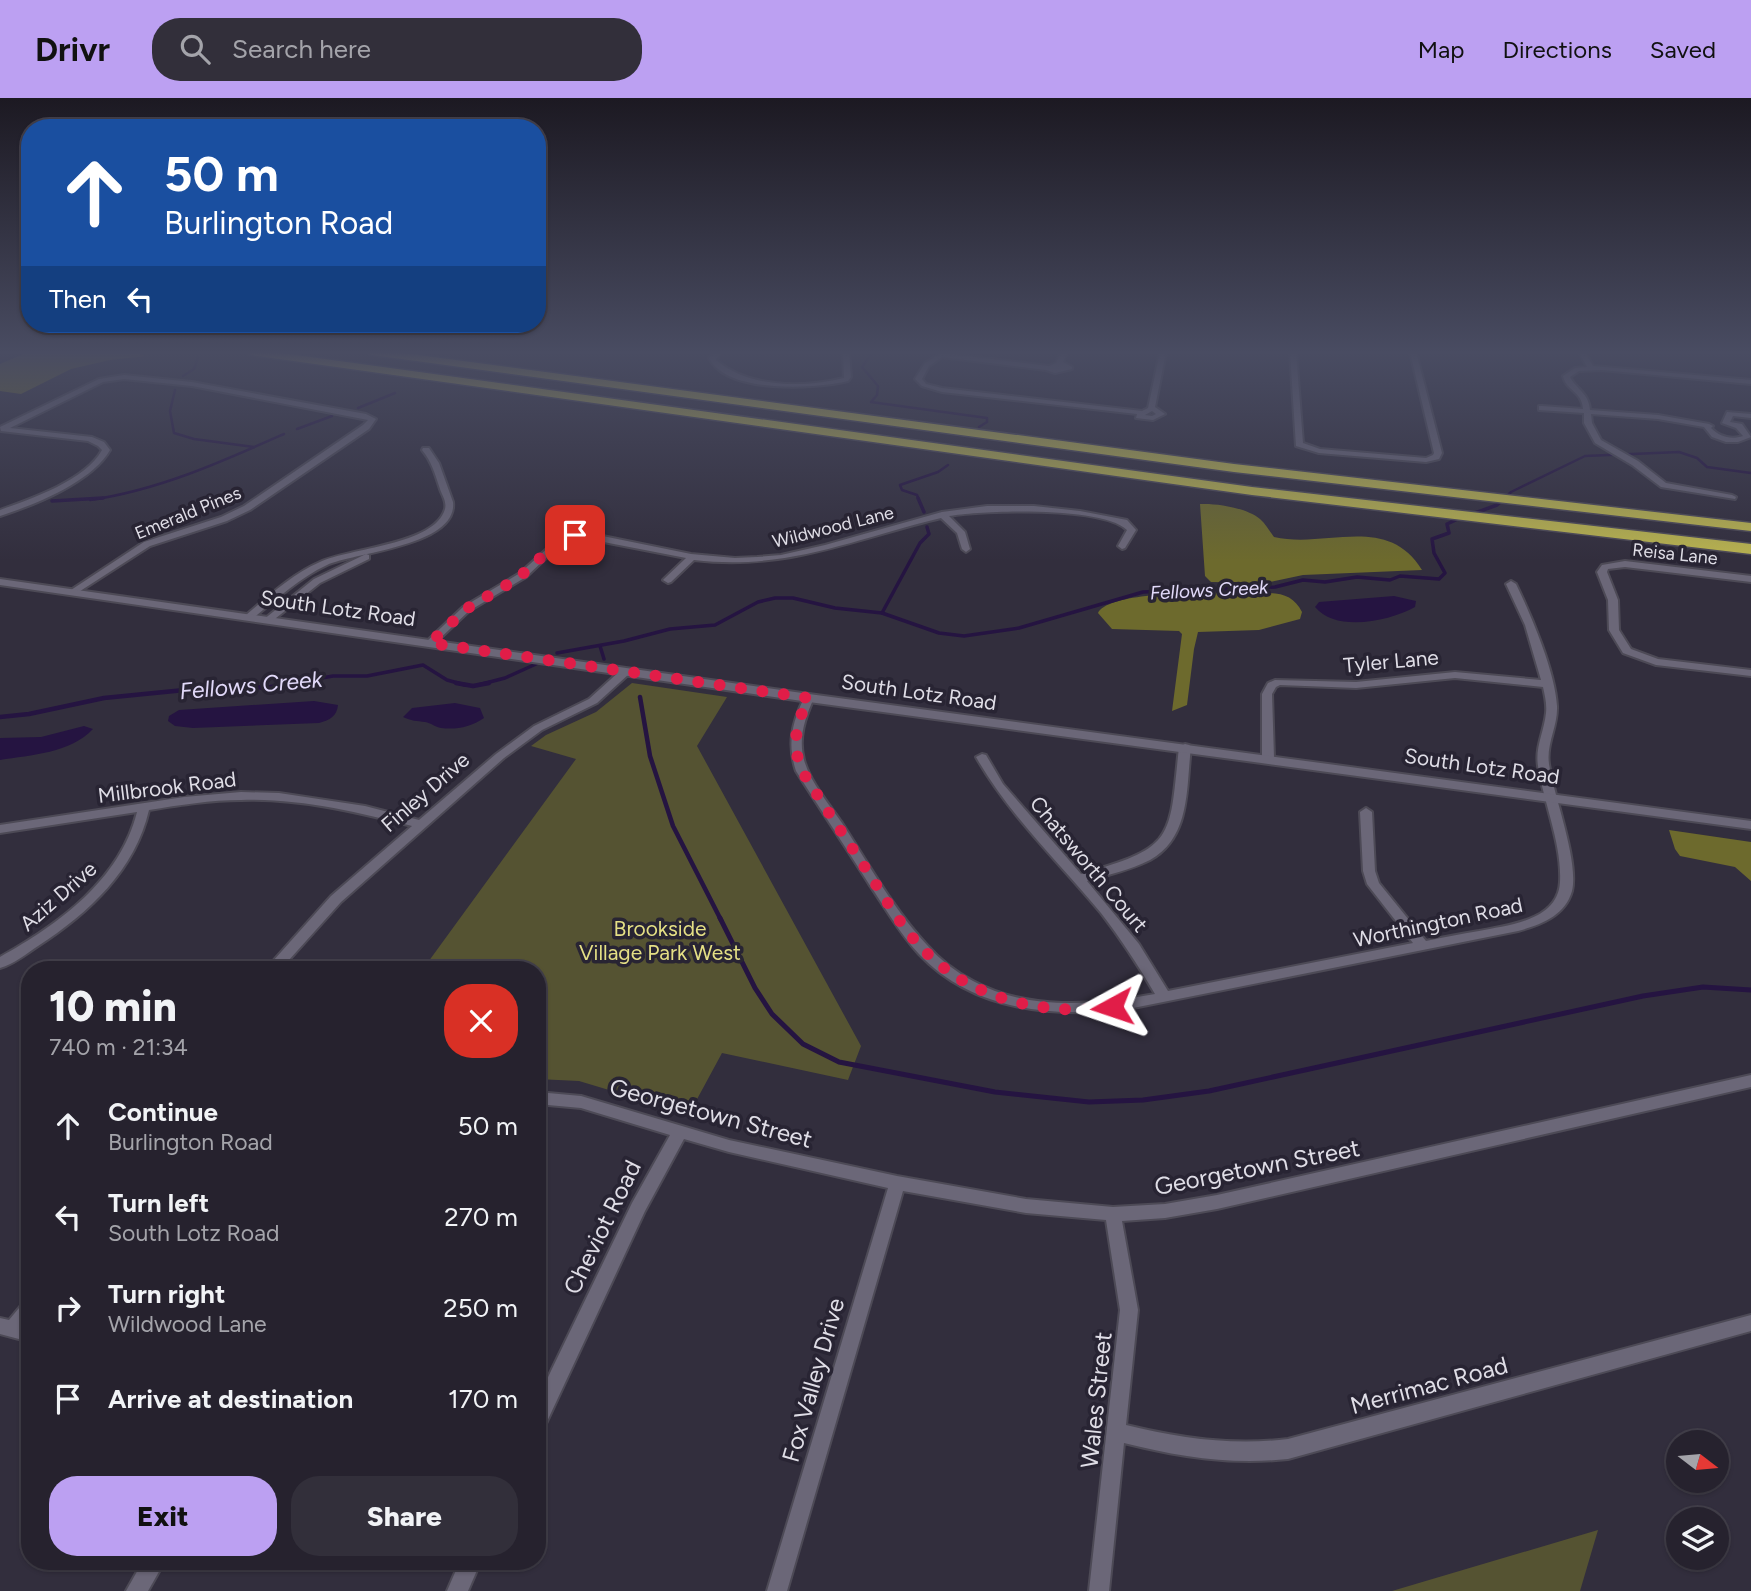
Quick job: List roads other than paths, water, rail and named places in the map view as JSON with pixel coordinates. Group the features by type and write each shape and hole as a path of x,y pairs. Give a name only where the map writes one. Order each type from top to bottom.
{"highway":[{"path":"748,422 1444,514 1751,549"},
{"path":"886,422 1139,456 1751,527"}],"street":[{"name":"Emerald Pines","path":"74,592 147,544 215,522 247,508 372,422"},
{"path":"1296,422 1297,440 1304,447 1419,460 1433,458 1438,453 1430,422"},
{"path":"1588,422 1593,436 1664,485 1732,497"},
{"path":"1688,422 1709,426 1726,423 1739,426 1746,439 1716,437 1707,428 1709,426"},
{"path":"0,513 34,500 95,466 104,457 106,450 101,444 89,439 1,429"},
{"path":"268,620 309,586 332,572 429,531 440,523 449,512 449,503 434,457 426,450"},
{"name":"Wildwood Lane","path":"430,643 466,609 517,579 564,538 583,536 728,560 775,558 942,515 1007,508 1119,521 1132,530 1122,546"},
{"path":"942,515 961,532 966,549"},
{"path":"249,617 299,577 316,567 337,558 395,545"},
{"path":"668,580 693,556"},
{"name":"Reisa Lane","path":"1751,579 1625,564 1605,567 1602,572 1613,600 1614,630 1627,651 1656,662 1751,673"},
{"path":"316,567 332,572"},
{"name":"South Lotz Road","path":"0,582 809,698 1751,825"},
{"name":"Worthington Road","path":"809,698 796,732 797,760 915,941 948,971 992,994 1034,1006 1096,1009 1526,925 1547,915 1560,902 1566,888 1567,874 1549,797 1542,751 1553,708 1522,605 1511,583"},
{"name":"Finley Drive","path":"280,961 322,912 523,737 593,701 625,671"},
{"name":"Tyler Lane","path":"1268,758 1267,694 1276,683 1371,685 1418,677 1454,675 1547,684"},
{"path":"1079,879 1138,860 1167,838 1174,825 1185,747"},
{"name":"Chatsworth Court","path":"982,757 998,785 1134,947 1164,997"},
{"name":"Millbrook Road","path":"0,829 210,798 265,796 365,810 422,825"},
{"name":"Aziz Drive","path":"0,963 54,929 103,885 130,850 140,828 144,808"},
{"path":"1366,812 1369,871 1373,884 1423,946"},
{"name":"Georgetown Street","path":"546,1098 565,1098 679,1133 897,1183 1026,1206 1113,1214 1165,1211 1217,1202 1751,1082"},
{"name":"Cheviot Road","path":"546,1402 638,1208 679,1133"},
{"name":"Fox Valley Drive","path":"777,1591 897,1183"},
{"name":"Wales Street","path":"1099,1591 1129,1310 1113,1214"},
{"name":"Merrimac Road","path":"1117,1432 1203,1451 1247,1454 1288,1449 1751,1323"},
{"path":"136,1591 149,1570"},
{"path":"457,1591 467,1570"}],"waterway":[{"path":"172,422 174,433 194,439 254,447"},
{"path":"297,429 317,422"},
{"path":"979,427 987,422"},
{"path":"99,498 165,482 213,465 284,434"},
{"name":"Fellows Creek","path":"1505,498 1511,492 1585,456 1679,452 1697,458 1707,467 1751,473"},
{"path":"919,500 917,495 902,490 900,485 938,472 948,465"},
{"path":"52,501 99,498"},
{"path":"90,500 99,498"},
{"path":"918,498 924,512"},
{"name":"Fellows Creek","path":"1475,513 1497,505 1505,498"},
{"name":"Fellows Creek","path":"882,613 939,633 964,636 1019,628 1143,592 1275,587 1303,580 1325,582 1357,577 1390,580 1400,576 1439,579 1445,573 1434,553 1432,539 1449,533 1447,524 1460,518"},
{"path":"882,613 920,543 929,534 927,527"},
{"name":"Fellows Creek","path":"557,653 624,641 670,629 715,625 758,602 775,598 793,598 835,608 882,613"},
{"path":"600,646 604,659"},
{"name":"Fellows Creek","path":"478,685 505,678 536,664"},
{"name":"Fellows Creek","path":"282,685 333,676 367,676 423,665 447,680 461,684"},
{"name":"Fellows Creek","path":"235,685 266,688 292,683"},
{"name":"Fellows Creek","path":"456,683 461,684"},
{"name":"Fellows Creek","path":"461,684 473,686 489,683"},
{"name":"Fellows Creek","path":"461,684 465,685"},
{"name":"Fellows Creek","path":"0,717 29,714 104,698 235,685"},
{"path":"640,697 650,756 673,826 721,920"},
{"path":"721,920 755,988 772,1014 803,1044 839,1062 995,1092 1089,1102 1143,1100 1209,1091 1643,996 1703,987 1751,990"}],"park label":[{"name":"Brookside Village Park West","path":"660,940"}]}
